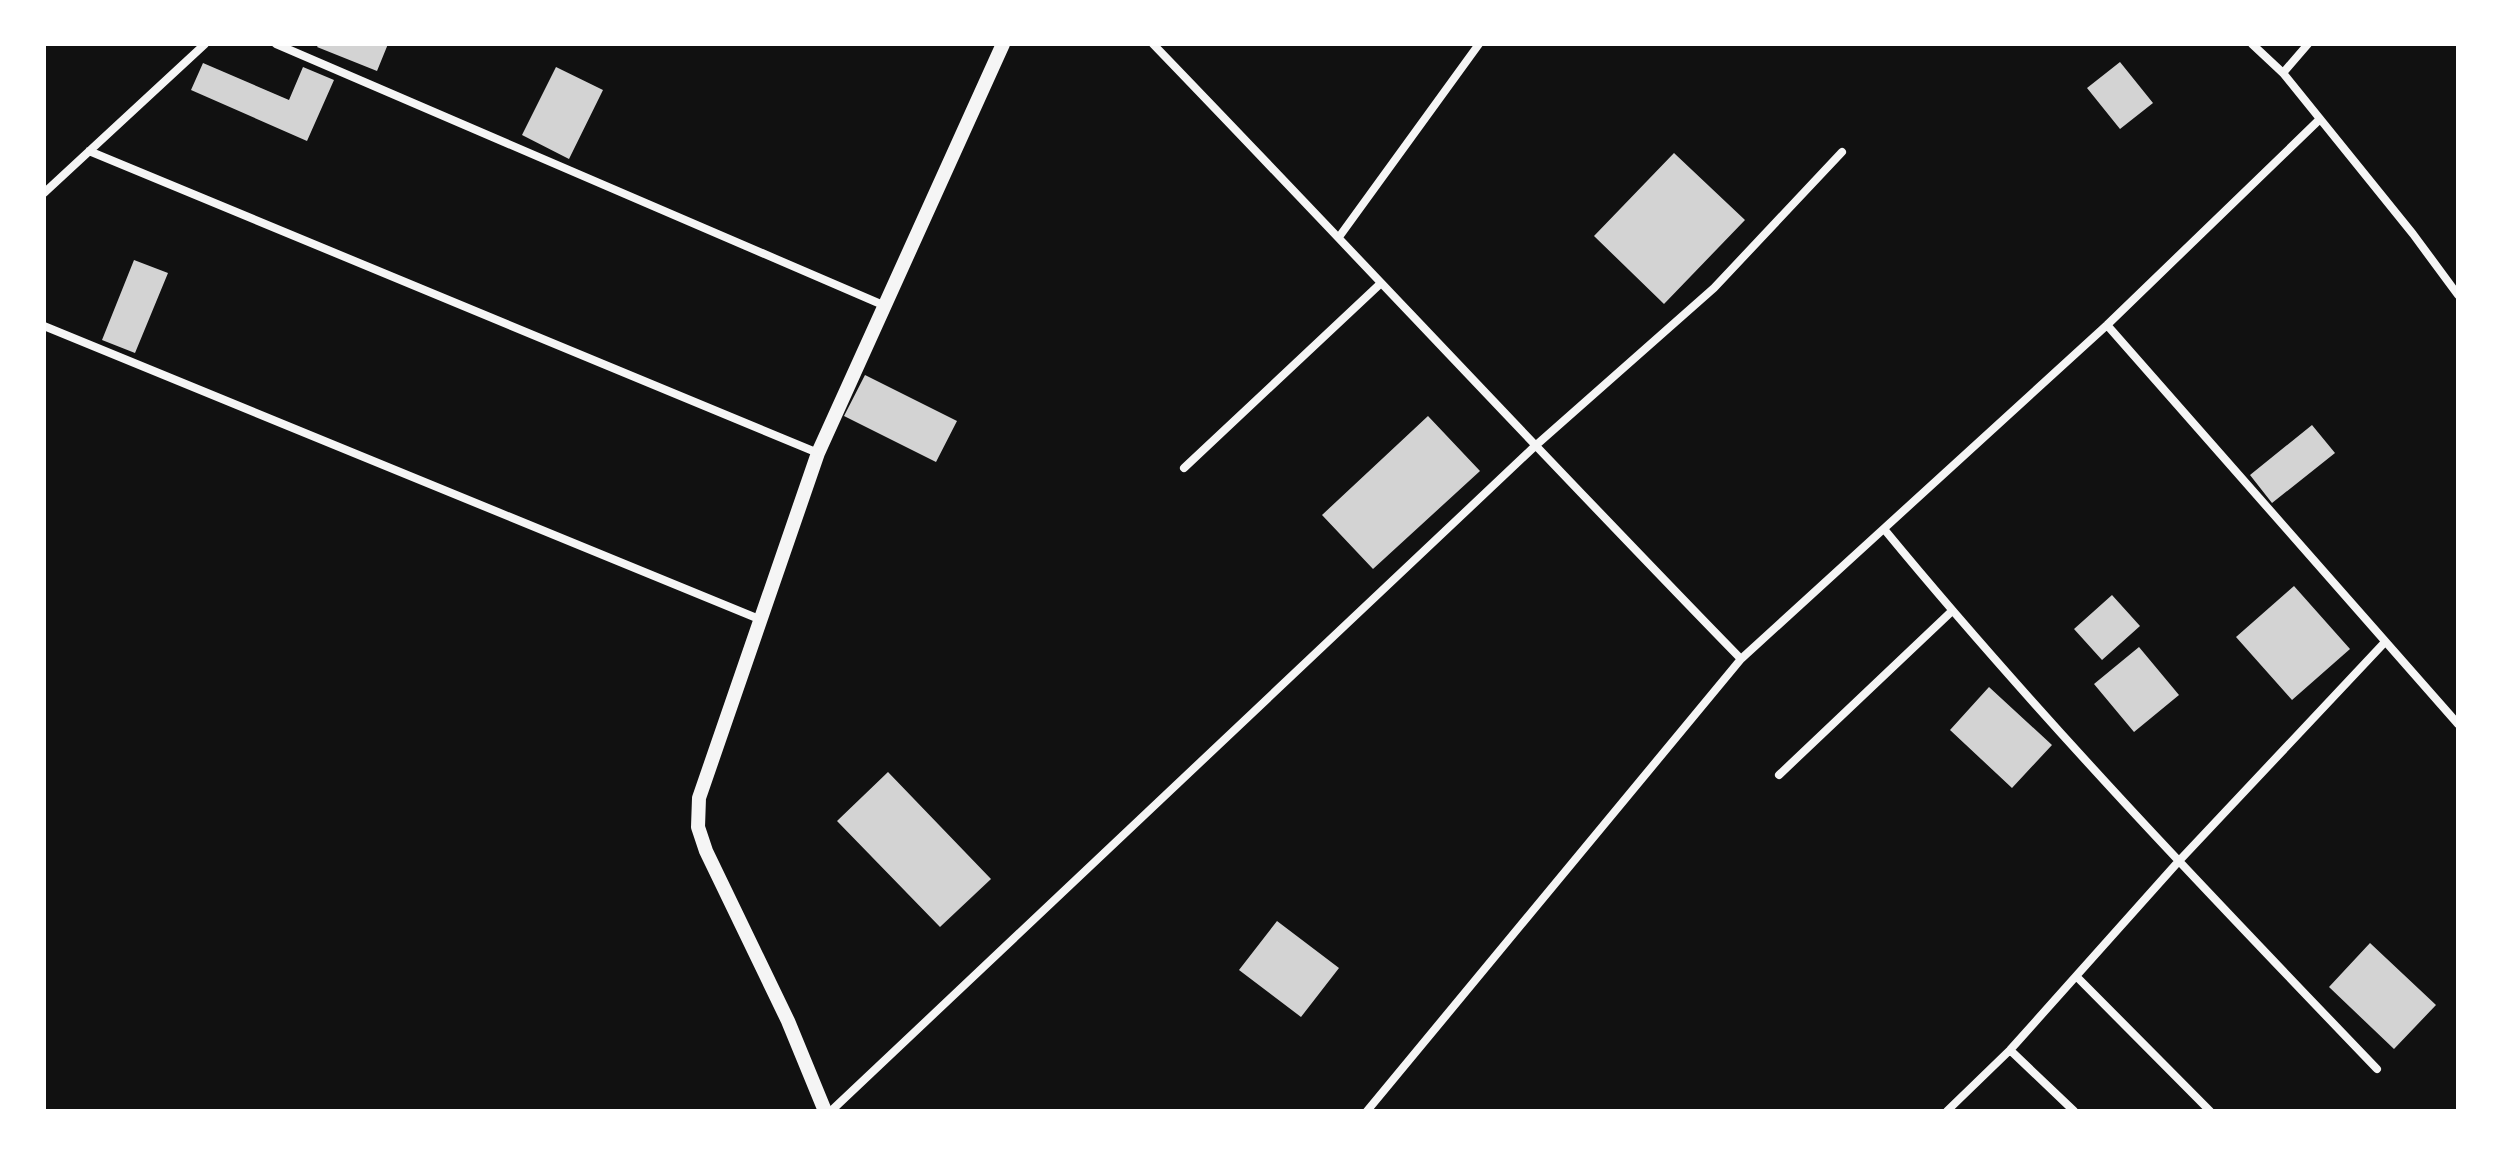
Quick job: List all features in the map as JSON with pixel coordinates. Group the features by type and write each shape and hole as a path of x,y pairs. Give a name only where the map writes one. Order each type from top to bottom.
{"street":[{"path":"44,193 205,44"},
{"path":"276,44 883,305"},
{"path":"825,1111 788,1021 706,851 698,827 699,798 818,453 1003,44"},
{"path":"1153,44 1339,237 1534,447 1741,659"},
{"path":"1339,237 1479,44"},
{"path":"2252,44 2283,73 2413,234 2458,295"},
{"path":"2283,73 2308,44"},
{"path":"1367,1111 1741,659 2107,325 2320,119"},
{"path":"89,151 818,453"},
{"path":"831,1111 1534,447 1714,288 1842,152"},
{"path":"1184,468 1380,284"},
{"path":"2107,325 2458,724"},
{"path":"44,326 759,619"},
{"path":"1884,529 1952,611 2178,862 2377,1069"},
{"path":"1779,775 1952,611"},
{"path":"1947,1111 2010,1050 2178,862 2385,642"},
{"path":"2077,977 2210,1111"},
{"path":"2010,1050 2074,1111"}],"building":[{"path":"319,44 388,44 377,71 317,47"},
{"path":"2120,62 2153,103 2120,129 2087,88"},
{"path":"203,63 289,100 303,67 334,80 307,141 191,90"},
{"path":"556,67 603,90 569,159 522,135"},
{"path":"1674,153 1745,220 1664,304 1594,236"},
{"path":"134,260 168,273 135,353 102,340"},
{"path":"865,375 957,421 936,462 844,416"},
{"path":"1428,416 1480,471 1373,569 1322,515"},
{"path":"2312,425 2335,453 2272,503 2250,475"},
{"path":"2294,586 2350,649 2292,700 2236,637"},
{"path":"2112,595 2140,626 2102,660 2074,629"},
{"path":"2139,647 2179,695 2134,732 2094,684"},
{"path":"1989,687 2052,745 2012,788 1950,730"},
{"path":"888,772 991,879 940,927 837,821"},
{"path":"1277,921 1339,968 1301,1017 1239,970"},
{"path":"2370,943 2436,1005 2394,1049 2329,987"}]}
